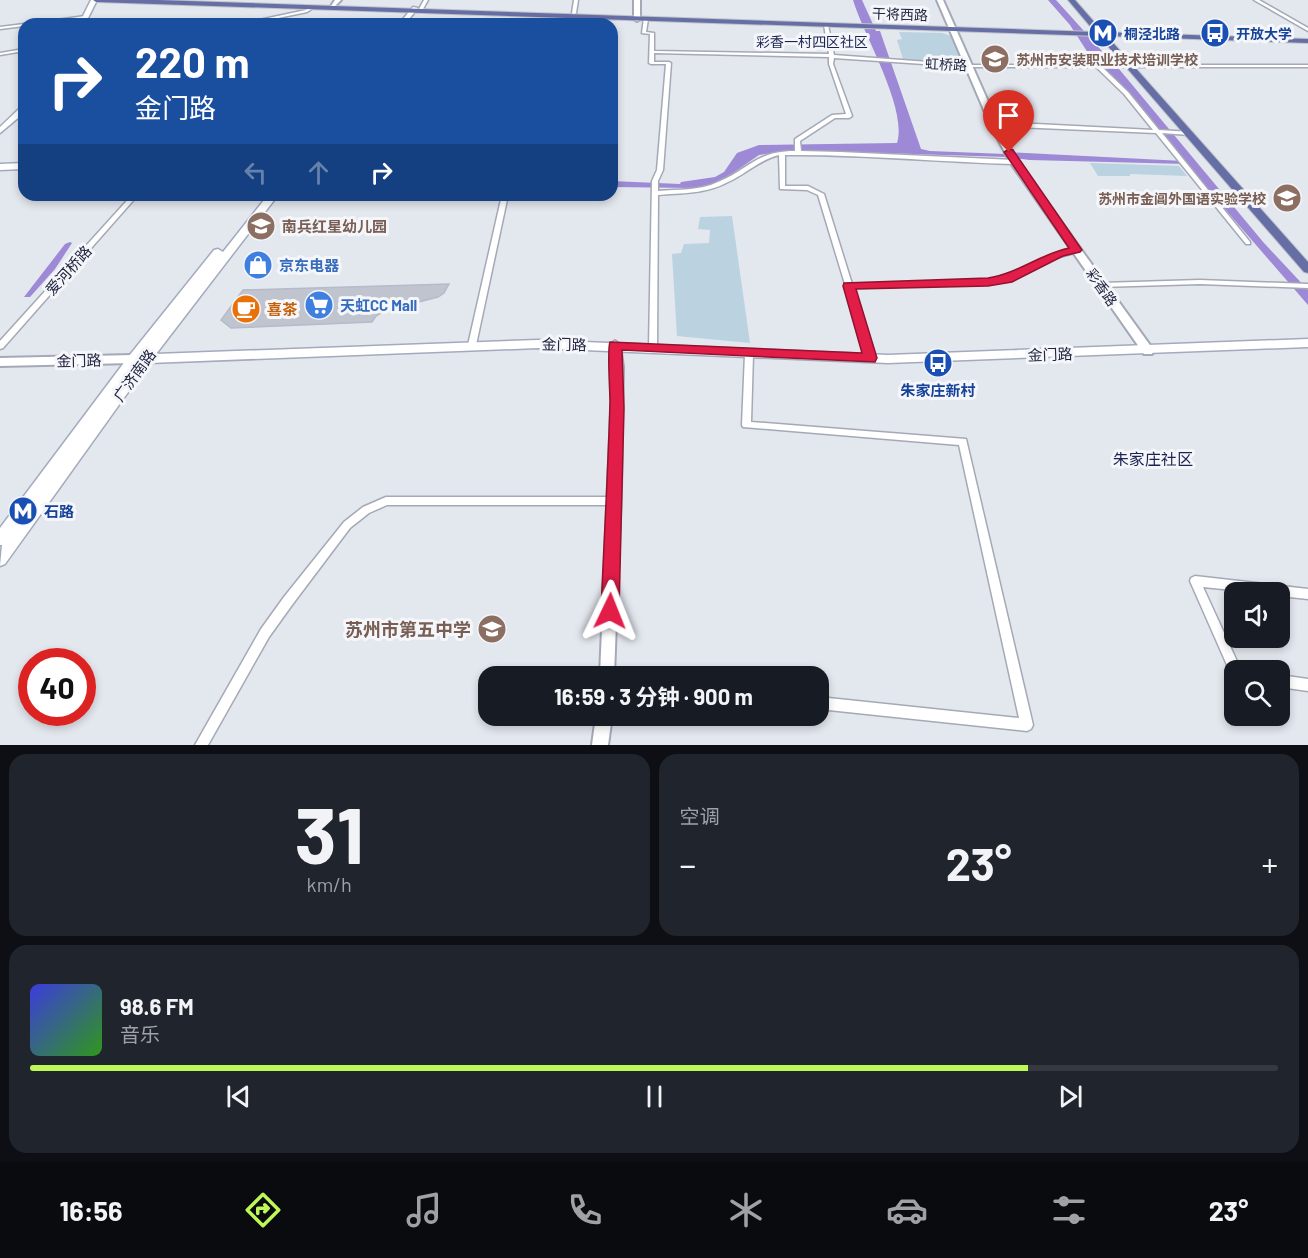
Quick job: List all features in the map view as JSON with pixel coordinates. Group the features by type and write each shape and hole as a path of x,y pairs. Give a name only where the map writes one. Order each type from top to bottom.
{"main road":[{"name":"干将西路","path":"97,0 280,5 336,2 416,10 1308,39"},
{"path":"87,18 97,0"},
{"name":"干将西路","path":"197,0 311,8 574,13 646,19 860,24"},
{"path":"1071,0 1104,33"},
{"path":"1076,0 1308,260"},
{"path":"408,18 416,10"},
{"path":"411,18 416,10"},
{"path":"1134,66 1265,223 1308,269"},
{"path":"0,123 18,107"},
{"path":"0,131 18,114"},
{"path":"0,167 18,166"},
{"name":"广济南路","path":"0,539 259,201"},
{"name":"广济南路","path":"0,559 139,359 268,201"},
{"name":"金门路","path":"139,359 560,343 749,354 871,358 1148,351 1308,343"}],"street":[{"path":"416,10 426,0"},
{"path":"574,13 576,0"},
{"path":"637,0 638,17"},
{"name":"彩香路","path":"940,0 994,124 1014,162 1148,351"},
{"path":"1256,0 1308,30"},
{"path":"272,18 307,11 311,8"},
{"path":"646,19 644,33 652,33 651,63 669,63 660,170 655,182 653,348"},
{"path":"798,150 797,140 834,116 849,116 831,64 832,56 826,25"},
{"path":"0,28 18,26"},
{"path":"0,54 18,51"},
{"name":"虹桥路","path":"652,52 832,56 969,66 1308,66"},
{"path":"1099,65 1159,132 1248,243"},
{"path":"994,124 1189,134"},
{"path":"655,193 717,186 765,156 798,150 897,155 945,162 1014,162"},
{"path":"782,153 783,188 808,188 821,194 871,358"},
{"name":"爱河桥路","path":"0,346 130,201"},
{"path":"472,345 503,201"},
{"path":"849,286 988,282 1008,279 1059,253 1076,250"},
{"path":"1101,285 1200,282 1306,286"},
{"path":"607,666 615,501 618,367 615,345"},
{"path":"749,354 746,425 963,442 1027,725 829,704"},
{"name":"金门路","path":"0,362 139,359"},
{"path":"201,745 265,633 347,525 366,510 386,501 615,501"},
{"path":"1231,660 1195,581 1308,594"},
{"path":"1290,682 1308,685"},
{"path":"600,745 603,726"}],"shaded area":[{"path":"853,0 862,0 876,31 880,31 921,149 1183,161 1136,101 1103,67 1101,62 1090,56 1070,25 1048,0 1056,0 1111,61 1107,63 1119,69 1264,243 1308,290 1308,305 1186,164 820,151 778,152 759,155 720,182 694,188 618,187 618,181 680,184 715,177 724,172 737,153 759,145 897,143 899,128 891,92"},
{"path":"899,32 942,33 951,36 965,65 904,62 897,40 902,39"},
{"path":"1090,163 1179,166 1187,176 1130,174 1130,176 1098,176"},
{"path":"732,216 750,343 677,336 672,254 681,253 684,244 709,243 710,230 698,229 700,217"},
{"path":"72,243 55,269 30,297 24,297 65,244"}],"building":[{"name":"天虹CC Mall","path":"449,284 444,293 438,297 384,311 372,322 231,328 221,320 243,290"}],"place":[{"name":"桐泾北路","path":"1103,33"},
{"name":"开放大学","path":"1215,33"},
{"name":"苏州市安装职业技术培训学校","path":"995,59"},
{"name":"苏州市金阊外国语实验学校","path":"1287,198"},
{"name":"南兵红星幼儿园","path":"261,226"},
{"name":"京东电器","path":"258,265"},
{"name":"天虹CC Mall","path":"319,305"},
{"name":"喜茶","path":"246,309"},
{"name":"朱家庄新村","path":"938,363"},
{"name":"石路","path":"23,511"},
{"name":"苏州市第五中学","path":"492,629"}],"district":[{"name":"彩香一村四区社区","path":"812,41"},
{"name":"朱家庄社区","path":"1153,458"}],"route":[{"path":"610,611 618,367 615,345 786,356 871,358 849,286 988,282 1008,279 1059,253 1076,250 1009,152"}]}
